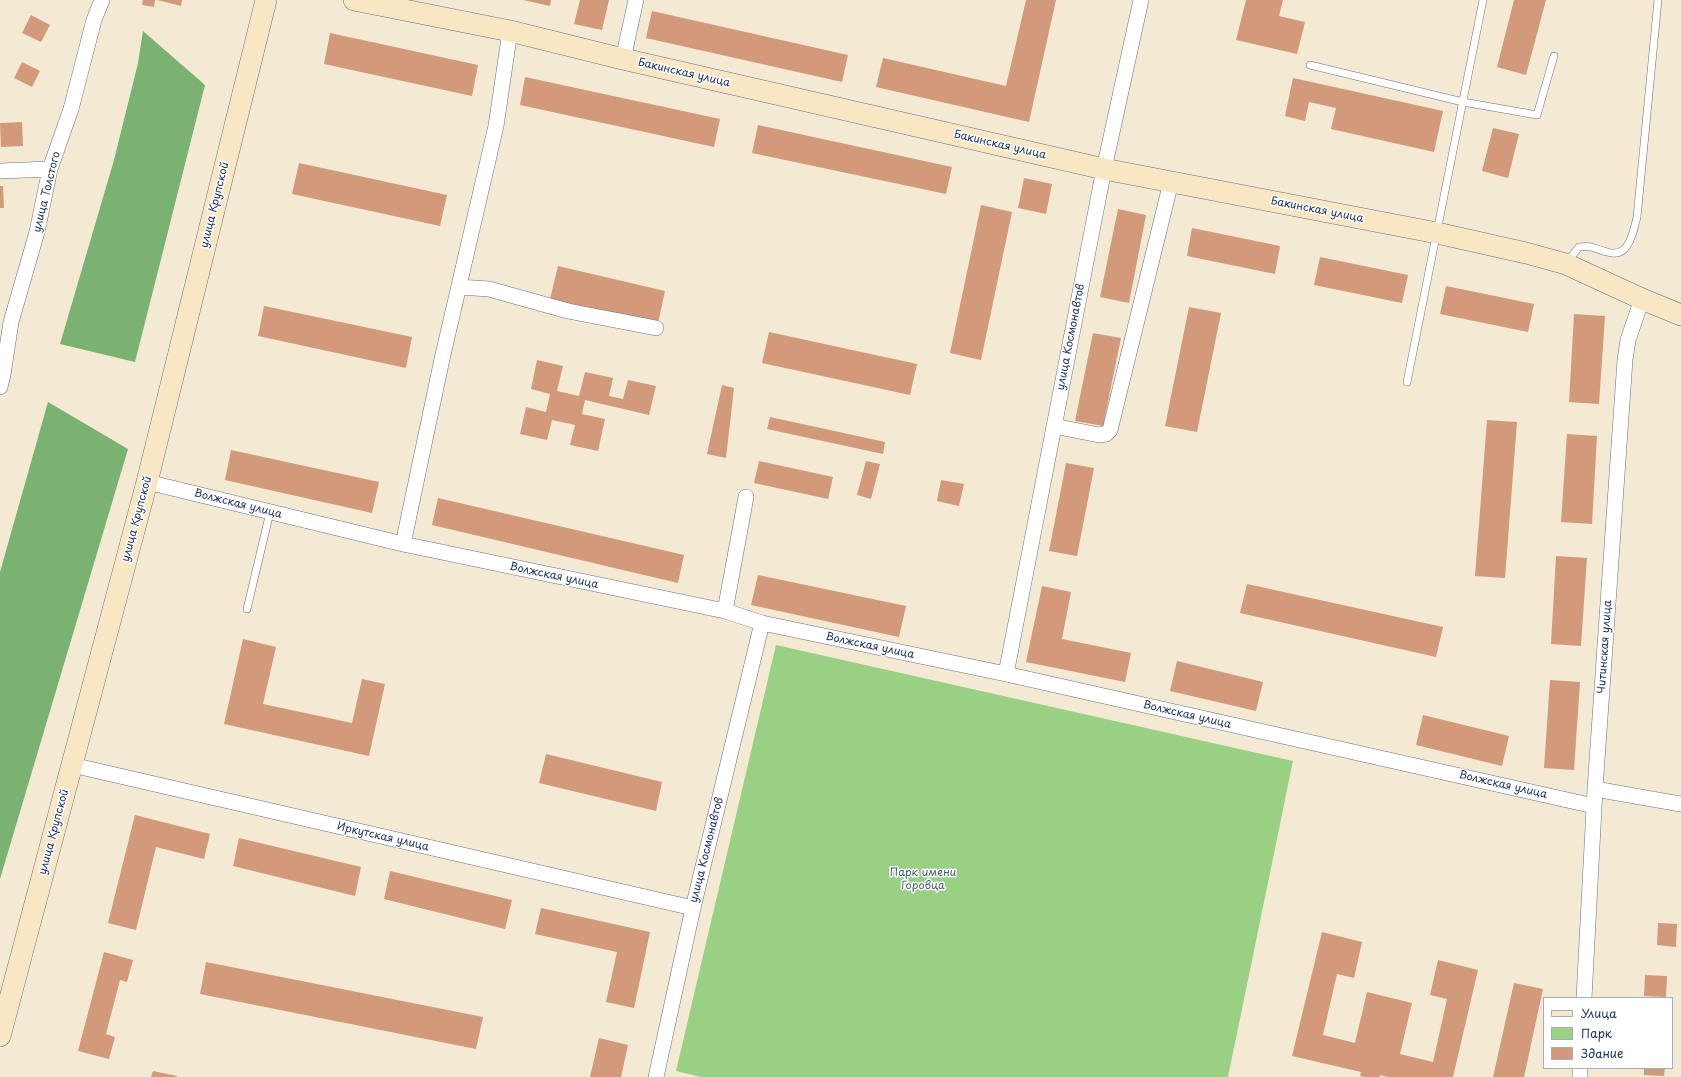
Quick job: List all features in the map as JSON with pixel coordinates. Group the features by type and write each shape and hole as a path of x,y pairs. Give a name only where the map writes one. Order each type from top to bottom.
{"street":[{"name":"улица Толстого","path":"0,387 3,375 5,322 37,232 50,169 72,109 94,20 102,0"},
{"name":"улица Крупской","path":"0,1036 147,482 266,0"},
{"name":"Бакинская улица","path":"354,0 510,31 623,59 1104,169 1437,233 1526,253 1566,264 1681,315"},
{"path":"623,59 636,0"},
{"name":"улица Космонавтов","path":"1006,674 1104,169 1141,0"},
{"path":"403,544 496,126 510,31"},
{"path":"0,171 50,169"},
{"path":"1054,426 1099,435 1106,434 1110,430 1171,182"},
{"path":"459,287 489,289 568,311 656,328"},
{"name":"Читинская улица","path":"1584,997 1595,789 1625,360 1628,340 1642,299"},
{"name":"Волжская улица","path":"147,482 403,544 725,611 762,623 1006,674 1594,806"},
{"path":"725,611 746,497"},
{"name":"улица Космонавтов","path":"656,1077 693,908 762,623"},
{"name":"Иркутская улица","path":"72,765 693,908"},
{"path":"1595,789 1681,804"}],"lane":[{"path":"1407,382 1483,0"},
{"path":"1566,264 1579,247 1588,246 1614,254 1621,252 1628,246 1631,239 1637,217 1658,0"},
{"path":"1310,65 1463,102 1537,115 1554,56"},
{"path":"247,609 270,512"}],"green space":[{"path":"143,31 205,85 135,362 60,344 114,160 138,63"},
{"path":"48,402 128,449 0,879 0,572"},
{"name":"Парк имени Горовца","path":"776,645 1293,761 1228,1077 701,1077 676,1071"}],"building":[{"path":"143,0 155,0 154,7 142,5"},
{"path":"157,0 182,0 181,6"},
{"path":"523,0 551,0 550,6"},
{"path":"580,0 609,0 602,30 574,24"},
{"path":"1026,0 1056,0 1029,122 876,87 883,58 1006,86"},
{"path":"1246,0 1283,0 1279,16 1305,22 1297,54 1236,40"},
{"path":"1514,0 1546,0 1526,75 1497,67"},
{"path":"652,11 848,55 842,82 646,38"},
{"path":"31,15 50,25 41,42 22,33"},
{"path":"330,33 478,65 472,96 324,64"},
{"path":"22,62 40,71 32,87 14,78"},
{"path":"525,77 720,119 714,147 520,105"},
{"path":"1293,78 1443,111 1434,152 1331,129 1336,108 1309,102 1305,121 1285,116"},
{"path":"22,122 23,146 1,147 0,123"},
{"path":"758,125 952,167 946,194 752,153"},
{"path":"1493,128 1519,134 1508,178 1482,171"},
{"path":"299,163 447,195 440,226 292,194"},
{"path":"1024,178 1052,184 1046,214 1018,208"},
{"path":"0,186 3,186 4,208 0,208"},
{"path":"981,205 1012,212 981,360 950,353"},
{"path":"1118,209 1146,215 1129,303 1100,297"},
{"path":"1192,228 1280,246 1275,274 1187,256"},
{"path":"1320,257 1408,275 1402,303 1314,285"},
{"path":"558,266 665,291 658,323 550,299"},
{"path":"1446,286 1534,304 1528,332 1440,314"},
{"path":"264,306 412,337 406,368 258,336"},
{"path":"1189,307 1221,313 1197,432 1165,426"},
{"path":"1574,314 1605,316 1599,404 1569,402"},
{"path":"769,332 917,364 910,395 762,363"},
{"path":"1093,333 1121,338 1103,426 1075,421"},
{"path":"537,360 563,366 557,391 579,396 585,372 613,378 609,396 623,399 628,380 656,386 649,415 585,400 582,414 605,419 598,451 570,445 575,425 552,420 547,440 520,434 526,407 546,412 550,394 531,389"},
{"path":"722,385 734,388 726,458 707,454"},
{"path":"770,417 885,442 883,454 767,429"},
{"path":"1487,420 1517,422 1505,578 1475,576"},
{"path":"1567,434 1597,436 1592,524 1561,522"},
{"path":"231,450 379,482 372,513 225,480"},
{"path":"759,461 833,477 828,499 754,483"},
{"path":"866,461 880,464 871,499 857,495"},
{"path":"1066,463 1094,468 1077,556 1049,551"},
{"path":"941,480 964,484 959,506 937,501"},
{"path":"438,498 684,555 678,583 432,525"},
{"path":"1556,556 1587,558 1581,646 1551,644"},
{"path":"758,575 906,606 899,637 751,605"},
{"path":"1247,584 1443,627 1436,657 1240,613"},
{"path":"1042,586 1071,592 1062,639 1131,653 1125,682 1026,662"},
{"path":"243,639 276,647 263,704 352,723 362,679 385,684 369,756 224,724"},
{"path":"1177,661 1263,682 1256,711 1170,691"},
{"path":"1550,680 1580,682 1574,770 1544,768"},
{"path":"1423,715 1509,736 1502,766 1416,745"},
{"path":"546,754 662,782 656,811 539,783"},
{"path":"135,815 210,834 204,859 156,847 136,930 108,923"},
{"path":"239,838 361,867 355,896 233,866"},
{"path":"390,871 512,900 505,929 384,899"},
{"path":"541,908 650,932 634,1008 606,1002 617,952 535,934"},
{"path":"1658,923 1677,924 1676,947 1657,945"},
{"path":"1322,932 1362,942 1354,978 1337,974 1323,1035 1355,1043 1367,992 1412,1003 1400,1054 1433,1062 1447,999 1430,995 1438,960 1478,970 1453,1077 1388,1077 1380,1075 1380,1077 1365,1077 1360,1076 1361,1072 1292,1056"},
{"path":"104,952 133,960 127,982 120,980 106,1034 115,1037 109,1059 78,1051"},
{"path":"206,962 483,1017 476,1049 200,994"},
{"path":"1645,975 1667,976 1666,997 1644,996"},
{"path":"1514,983 1543,989 1524,1077 1493,1077"},
{"path":"599,1038 628,1045 621,1077 590,1077"},
{"path":"1644,1069 1665,1069 1664,1076 1644,1075"},
{"path":"153,1071 177,1076 177,1077 151,1077"}]}
